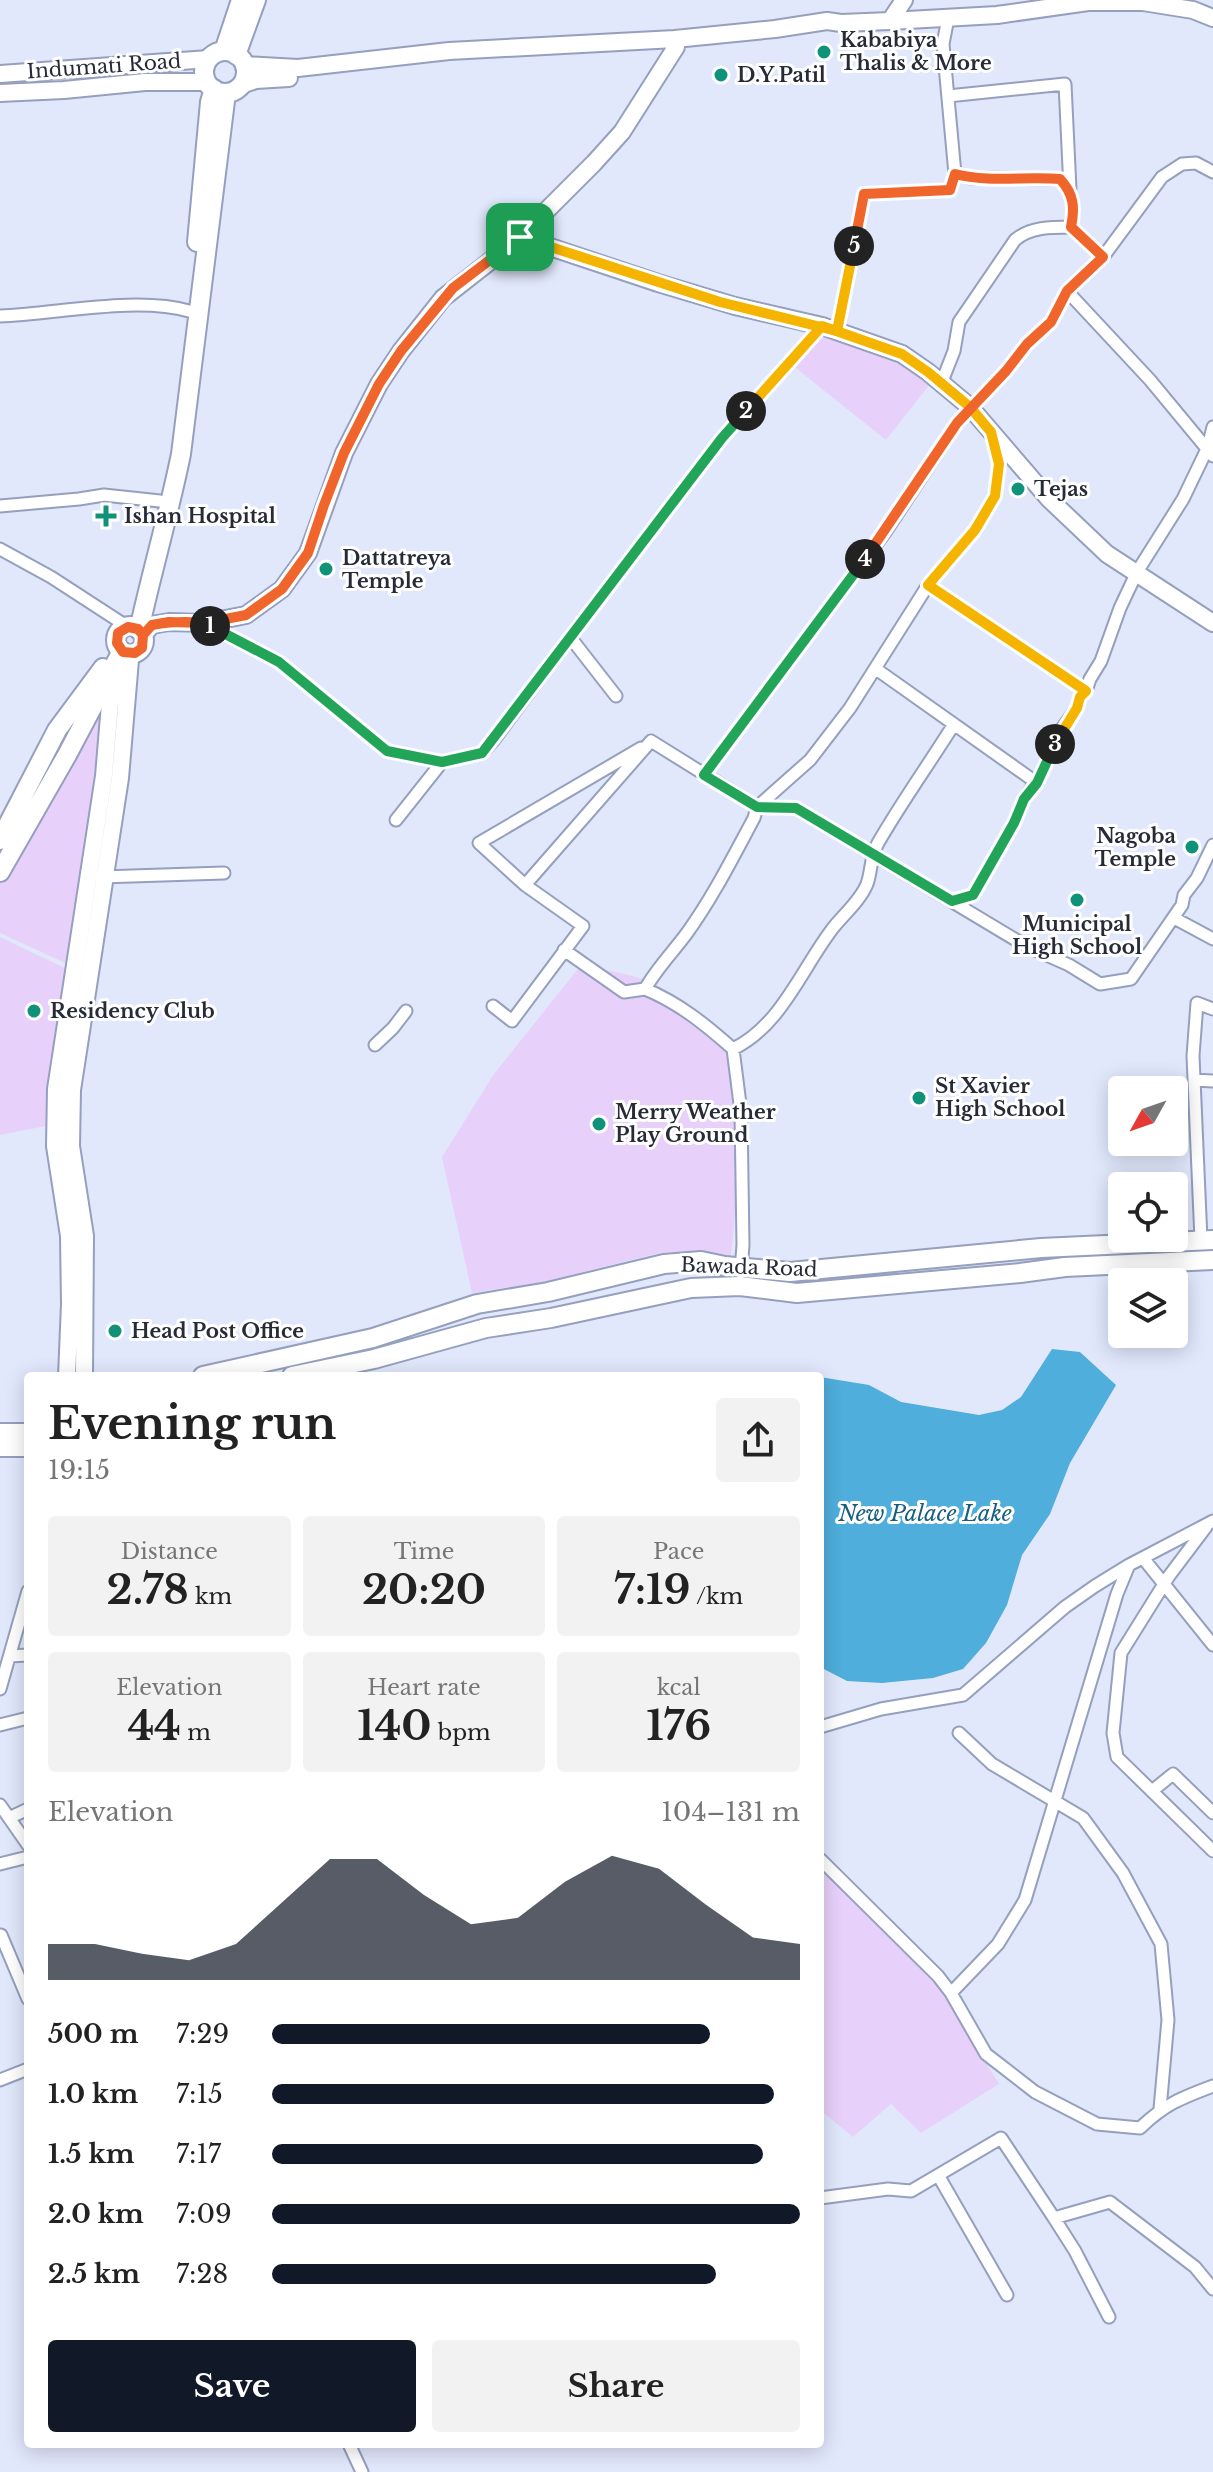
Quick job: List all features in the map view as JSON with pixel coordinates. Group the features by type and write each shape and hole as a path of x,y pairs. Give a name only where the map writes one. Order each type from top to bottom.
{"main road":[{"path":"228,57 241,0"},
{"path":"222,87 204,74 228,57 256,0"},
{"path":"890,21 904,0"},
{"path":"67,1372 69,1236 55,1146 56,1089 96,876 120,778 123,651 117,643 118,633 169,622 205,623 246,615 282,589 308,553 344,453 393,362 443,298 520,237 621,133 675,43 834,30 841,23 998,15 1088,2 1143,1 1193,10 1213,18"},
{"name":"Indumati Road","path":"0,74 228,57 298,68 449,51 675,43"},
{"name":"Indumati Road","path":"0,93 145,82 222,87 256,80 447,61 675,43"},
{"path":"136,630 143,567 168,467 189,311 210,102 222,87 246,72 228,57"},
{"path":"136,630 169,513 181,454 222,87"},
{"path":"520,237 735,306 830,329 902,354 970,407 1049,499 1107,554 1213,623"},
{"path":"0,840 57,730 123,651"},
{"path":"0,872 123,651"},
{"path":"84,1372 85,1236 71,1146 72,1089 96,876"},
{"name":"Bawada Road","path":"221,1372 373,1338 477,1304 548,1292 652,1266 701,1261 740,1277 1041,1248 1207,1240"},
{"path":"311,1372 374,1359 486,1328 551,1318 740,1277 797,1293 1065,1267 1213,1260"},
{"path":"0,1433 24,1433"},
{"path":"0,1447 24,1447"}],"street":[{"path":"1165,5 1204,6 1213,10"},
{"path":"205,623 279,662 387,751 442,762 482,753 722,438 830,329 864,194 950,190 955,174 943,44 948,18"},
{"path":"948,96 1065,84 1073,214 1071,227"},
{"path":"704,775 886,531 970,407 1051,322 1067,291 1103,257 1162,177 1182,164 1196,163 1213,172"},
{"path":"955,174 971,178 1060,179 1070,189"},
{"path":"941,384 954,351 959,322 1015,240 1024,232 1071,227 1103,257"},
{"path":"1067,291 1211,452"},
{"path":"0,316 126,307 173,306 189,311"},
{"path":"952,901 973,895 1014,823 1024,799 1037,783 1061,730 1077,708 1101,661 1137,572 1211,452 1213,427"},
{"path":"645,989 687,933 718,884 757,807 810,760 850,708 928,585 975,530 995,496 999,464 991,432"},
{"path":"0,506 104,495 160,501"},
{"path":"0,549 136,630"},
{"path":"928,585 1086,691"},
{"path":"570,637 616,696"},
{"path":"876,669 1037,783"},
{"path":"733,1049 760,1031 834,926 857,899 867,884 871,855 954,724"},
{"path":"651,741 757,807 796,808 1026,946 1069,965 1100,984 1131,979 1182,905 1184,895 1197,878 1213,845"},
{"path":"525,885 651,741"},
{"path":"493,1006 512,1021 583,926 525,885 479,843 651,741"},
{"path":"396,820 442,762"},
{"path":"96,876 224,873"},
{"path":"1174,918 1213,939"},
{"path":"564,950 624,992 645,989 665,997 733,1049 741,1112 740,1277"},
{"path":"1207,1240 1194,1080 1197,1003 1213,1009"},
{"path":"375,1045 406,1011"},
{"path":"1194,1080 1213,1081"},
{"path":"824,1726 881,1709 963,1695 1065,1607 1129,1565 1210,1522"},
{"path":"1210,1522 1164,1583 1121,1653 1113,1733 1117,1757 1213,1851"},
{"path":"1143,1558 1212,1640"},
{"path":"951,1993 998,1944 1025,1900 1117,1594 1129,1565"},
{"path":"0,1689 24,1605"},
{"path":"10,1656 24,1655"},
{"path":"0,1725 24,1719"},
{"path":"959,1733 992,1764 1083,1818 1123,1873 1161,1944 1168,2020 1160,2109"},
{"path":"1152,1791 1173,1774 1213,1813"},
{"path":"0,1805 24,1839"},
{"path":"9,1818 24,1811"},
{"path":"0,1864 24,1858"},
{"path":"824,1863 938,1976 986,2054 1048,2100 1097,2124 1140,2128 1160,2109 1179,2098 1213,2086"},
{"path":"1,1935 24,1990"},
{"path":"0,2080 24,2071"},
{"path":"824,2197 888,2189 911,2191 1001,2138 1075,2251 1109,2317"},
{"path":"938,2175 1007,2295"},
{"path":"1054,2218 1110,2202 1195,2267 1213,2289"},
{"path":"353,2448 362,2472"}],"shaded area":[{"path":"819,329 898,361 930,384 886,440 792,365"},
{"path":"122,651 74,967 0,933 0,872"},
{"name":"Residency Club","path":"0,937 73,972 56,1124 0,1135"},
{"name":"Merry Weather Play Ground","path":"581,965 653,983 688,1005 728,1039 736,1150 736,1205 730,1260 697,1251 659,1253 543,1282 472,1293 442,1157 494,1074"},
{"path":"824,1869 939,1986 999,2084 921,2133 891,2104 853,2137 824,2113"}],"water":[{"name":"New Palace Lake","path":"1052,1349 1080,1352 1116,1385 1070,1463 1050,1514 1022,1555 1007,1605 986,1643 963,1669 933,1678 882,1683 847,1681 824,1669 824,1378 869,1385 901,1402 979,1415 1002,1410 1021,1397"}],"place":[{"name":"Kababiya Thalis & More","path":"824,52"},
{"name":"D.Y.Patil","path":"721,75"},
{"name":"Tejas","path":"1018,489"},
{"name":"Ishan Hospital","path":"106,516"},
{"name":"Dattatreya Temple","path":"326,569"},
{"name":"Nagoba Temple","path":"1192,847"},
{"name":"Municipal High School","path":"1077,900"},
{"name":"Residency Club","path":"34,1011"},
{"name":"St Xavier High School","path":"919,1098"},
{"name":"Merry Weather Play Ground","path":"599,1124"},
{"name":"Head Post Office","path":"115,1331"}],"route":[{"path":"520,237 453,288 401,351 379,384 344,453 308,553 282,589 246,615 205,623 152,625 143,635 144,644 139,651 130,654 122,651 117,638 125,627 134,627 143,635 152,625 169,622 205,623 279,662 387,751 442,762 482,753 722,438 822,326 902,354 970,407 991,432 999,464 995,496 975,530 928,585 1086,691 1061,730 1037,783 1024,799 1014,823 973,895 952,901 796,808 757,807 704,775 886,531 957,423 970,407 992,387 1027,344 1051,322 1067,291 1103,257 1071,227 1070,189 1060,179 991,179 955,174 950,190 864,194 837,331 822,326 720,302 520,237"}]}
